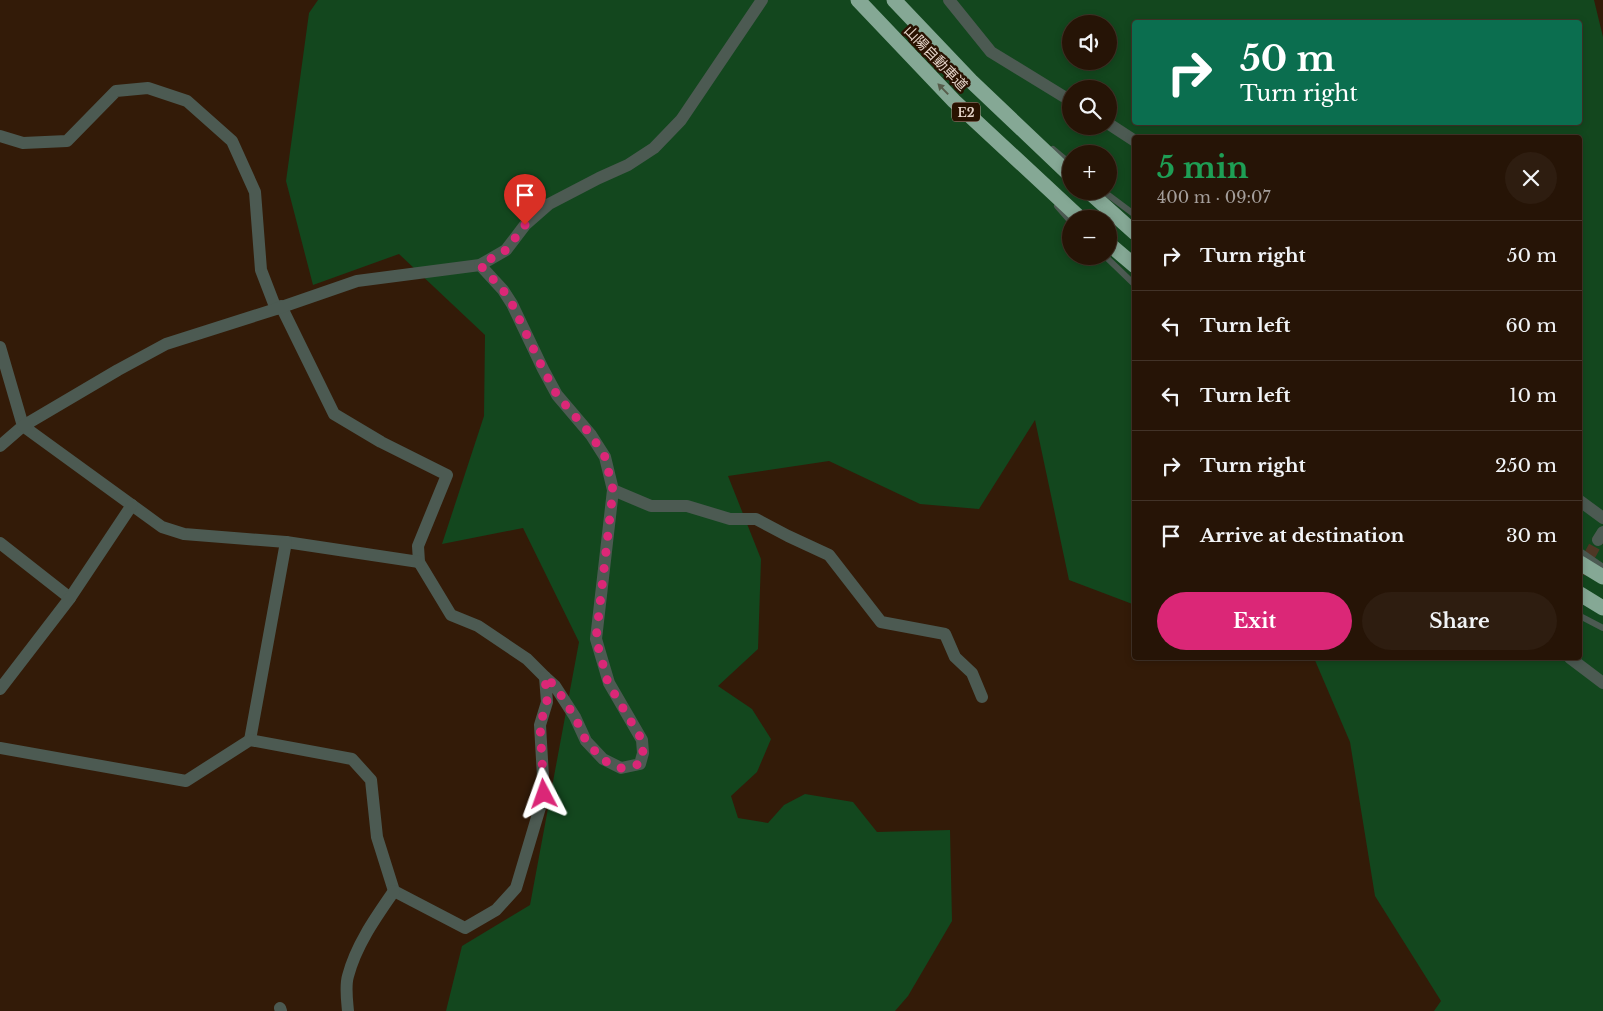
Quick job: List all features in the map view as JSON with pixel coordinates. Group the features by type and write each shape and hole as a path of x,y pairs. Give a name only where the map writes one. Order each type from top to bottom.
{"highway":[{"name":"山陽自動車道","path":"858,0 954,101 1070,210"},
{"name":"山陽自動車道","path":"894,0 971,81 1062,167"},
{"path":"1098,200 1132,230"},
{"path":"1117,251 1132,263"},
{"path":"1582,564 1603,577"},
{"path":"1582,595 1603,608"}],"street":[{"path":"0,446 23,426 166,344 357,281 480,265 506,250 525,225 549,204 628,165 654,148 681,120 762,0"},
{"path":"949,0 991,52 1062,95"},
{"path":"0,136 23,143 67,141 116,91 148,88 187,101 232,141 255,192 261,270 278,308 334,414 381,442 447,475 418,546 419,562 451,615 478,626 527,659 555,686 575,717 586,741 603,760 621,768 640,764 643,754 642,740 608,683 596,639 613,490 605,457 591,435 557,395 512,304 503,290 480,265"},
{"path":"1117,129 1132,139"},
{"path":"0,347 23,426 162,527 184,534 286,542 419,562"},
{"path":"613,490 651,506 686,506 730,519 756,519 829,555 881,622 945,634 955,657 972,674 982,697"},
{"path":"1582,502 1603,518"},
{"path":"0,689 70,598 132,505"},
{"path":"250,740 286,542"},
{"path":"0,543 70,598"},
{"path":"1573,660 1603,683"},
{"path":"0,748 186,781 250,740 352,759 370,780 376,837 394,891 465,928 496,910 516,888 544,794 540,725 547,702 545,677"},
{"path":"348,1011 347,978 354,959 370,926 394,891"}],"lane":[{"path":"971,81 1062,157"},
{"path":"1007,151 1062,212"},
{"path":"1115,200 1132,213"},
{"path":"1114,265 1132,282"},
{"path":"1582,552 1603,566"},
{"path":"1582,617 1603,628"}],"green space":[{"path":"318,0 1594,0 1603,37 1603,1011 1434,1011 1441,1001 1375,896 1350,742 1315,660 1582,660 1582,135 1132,135 1132,604 1069,580 1035,420 979,509 920,504 829,461 728,476 761,559 758,649 718,686 752,709 771,739 757,772 731,796 738,818 768,823 784,805 805,794 853,802 877,832 950,830 952,921 908,996 895,1011 446,1011 462,946 530,905 579,642 523,528 442,544 484,416 485,335 399,254 313,285 286,181 309,13"}],"tunnel":[{"path":"1582,569 1598,540"}],"route":[{"path":"525,225 506,250 480,265 503,290 512,304 557,395 591,435 605,457 613,490 596,639 608,683 642,740 643,754 640,764 621,768 603,760 586,741 575,717 555,686 545,677 547,702 540,725 544,794"}]}
